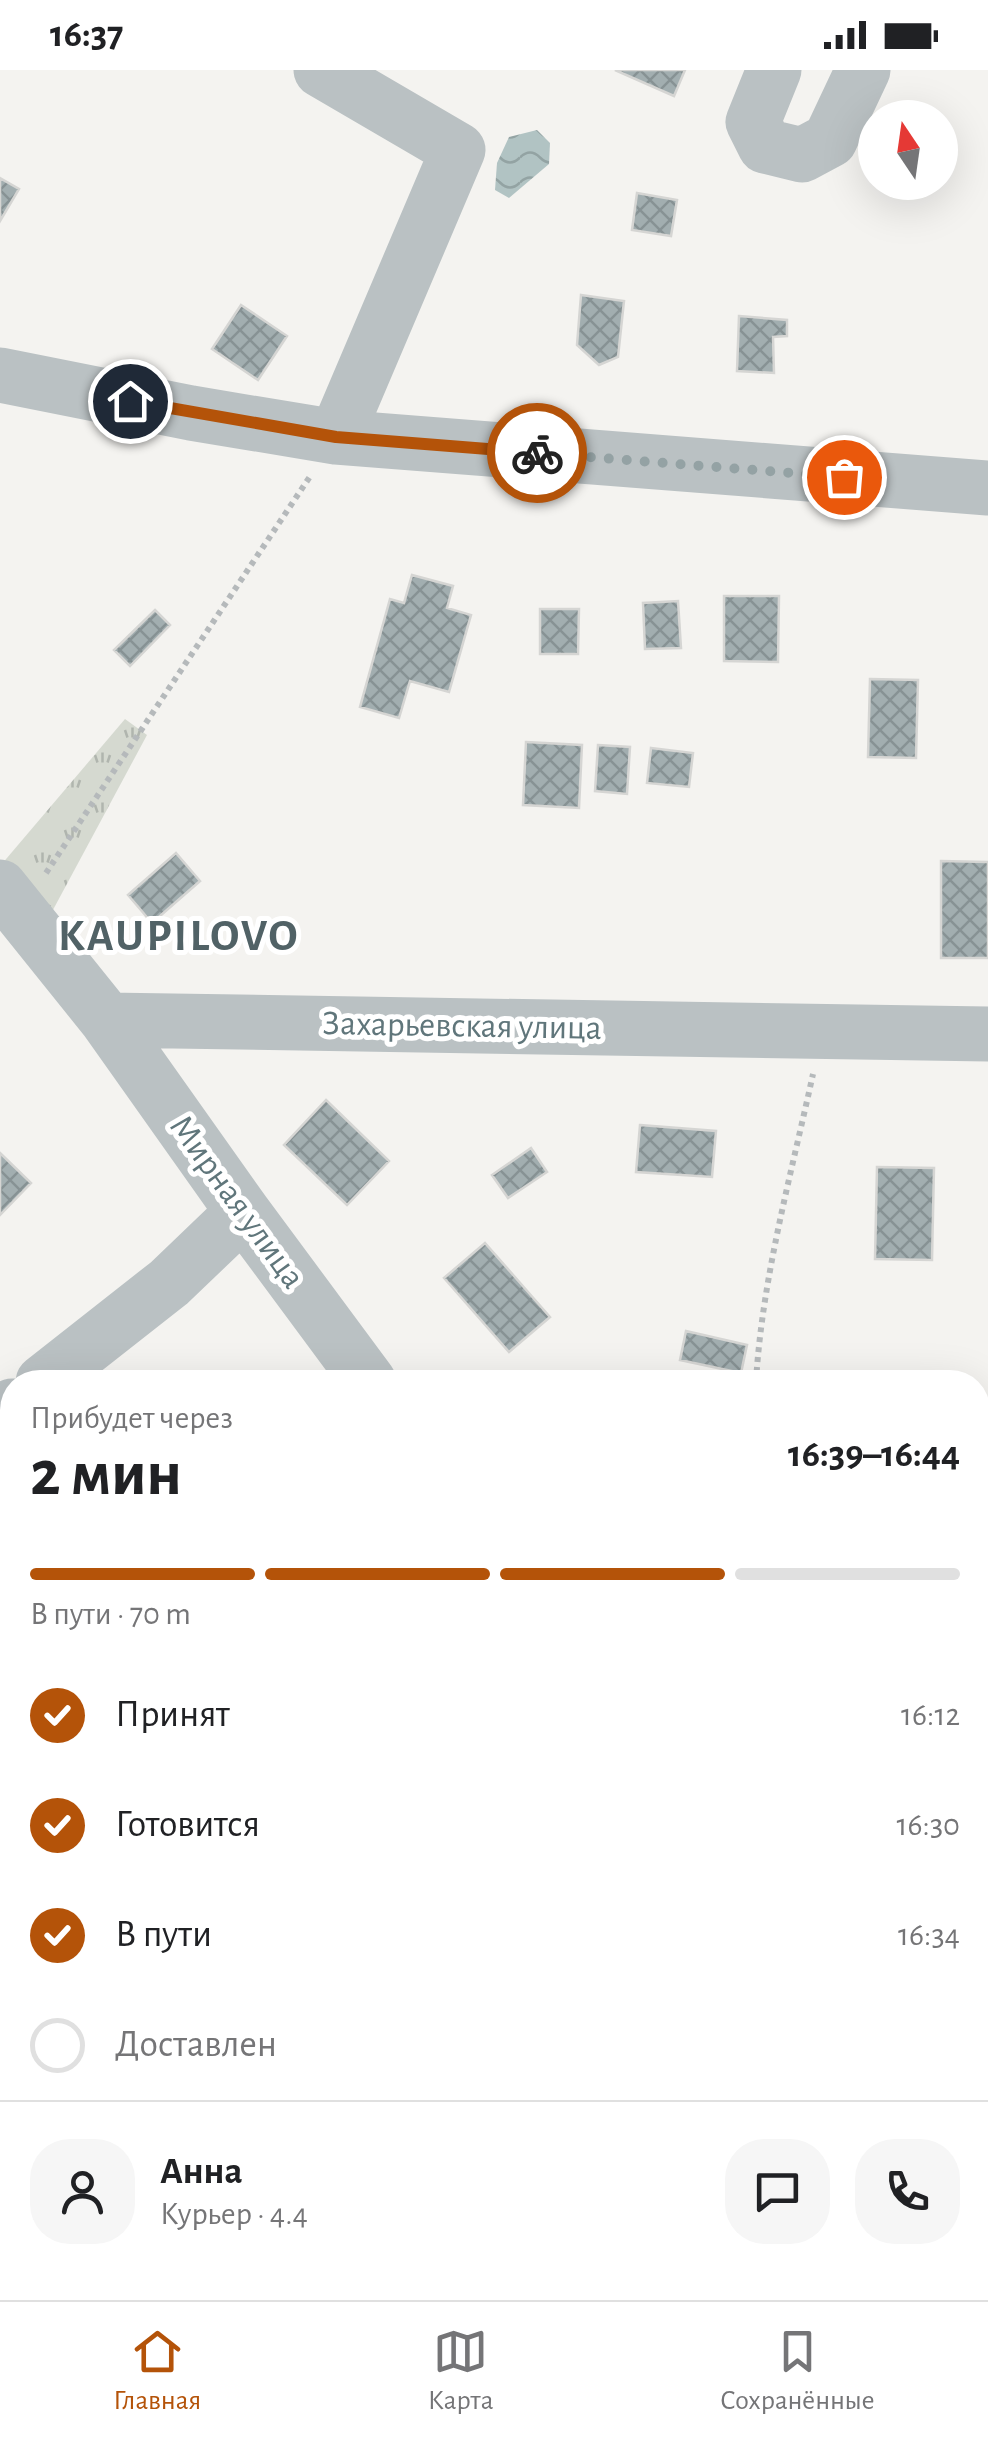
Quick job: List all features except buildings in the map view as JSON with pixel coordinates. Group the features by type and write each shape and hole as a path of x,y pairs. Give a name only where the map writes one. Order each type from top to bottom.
{"street":[{"path":"321,70 458,150 336,437"},
{"path":"774,70 753,122 765,146 802,155 830,140 863,70"},
{"path":"0,374 191,413 336,437 988,488"},
{"path":"11,899 107,1020"},
{"name":"Захарьевская улица","path":"107,1020 988,1034"},
{"name":"Мирная улица","path":"107,1020 361,1370"},
{"path":"58,1370 170,1283 243,1212"}],"path":[{"path":"11,899 336,437"},
{"path":"757,1370 775,1250 822,1032"}],"green space":[{"path":"125,719 147,735 47,921 1,865"}],"water":[{"path":"537,130 550,143 549,164 509,198 495,190 497,163 509,137"}],"way so far":[{"path":"537,453 844,477"}],"district":[{"name":"KAUPILOVO","path":"179,936"}],"route":[{"path":"130,401 336,437 537,453"}]}
